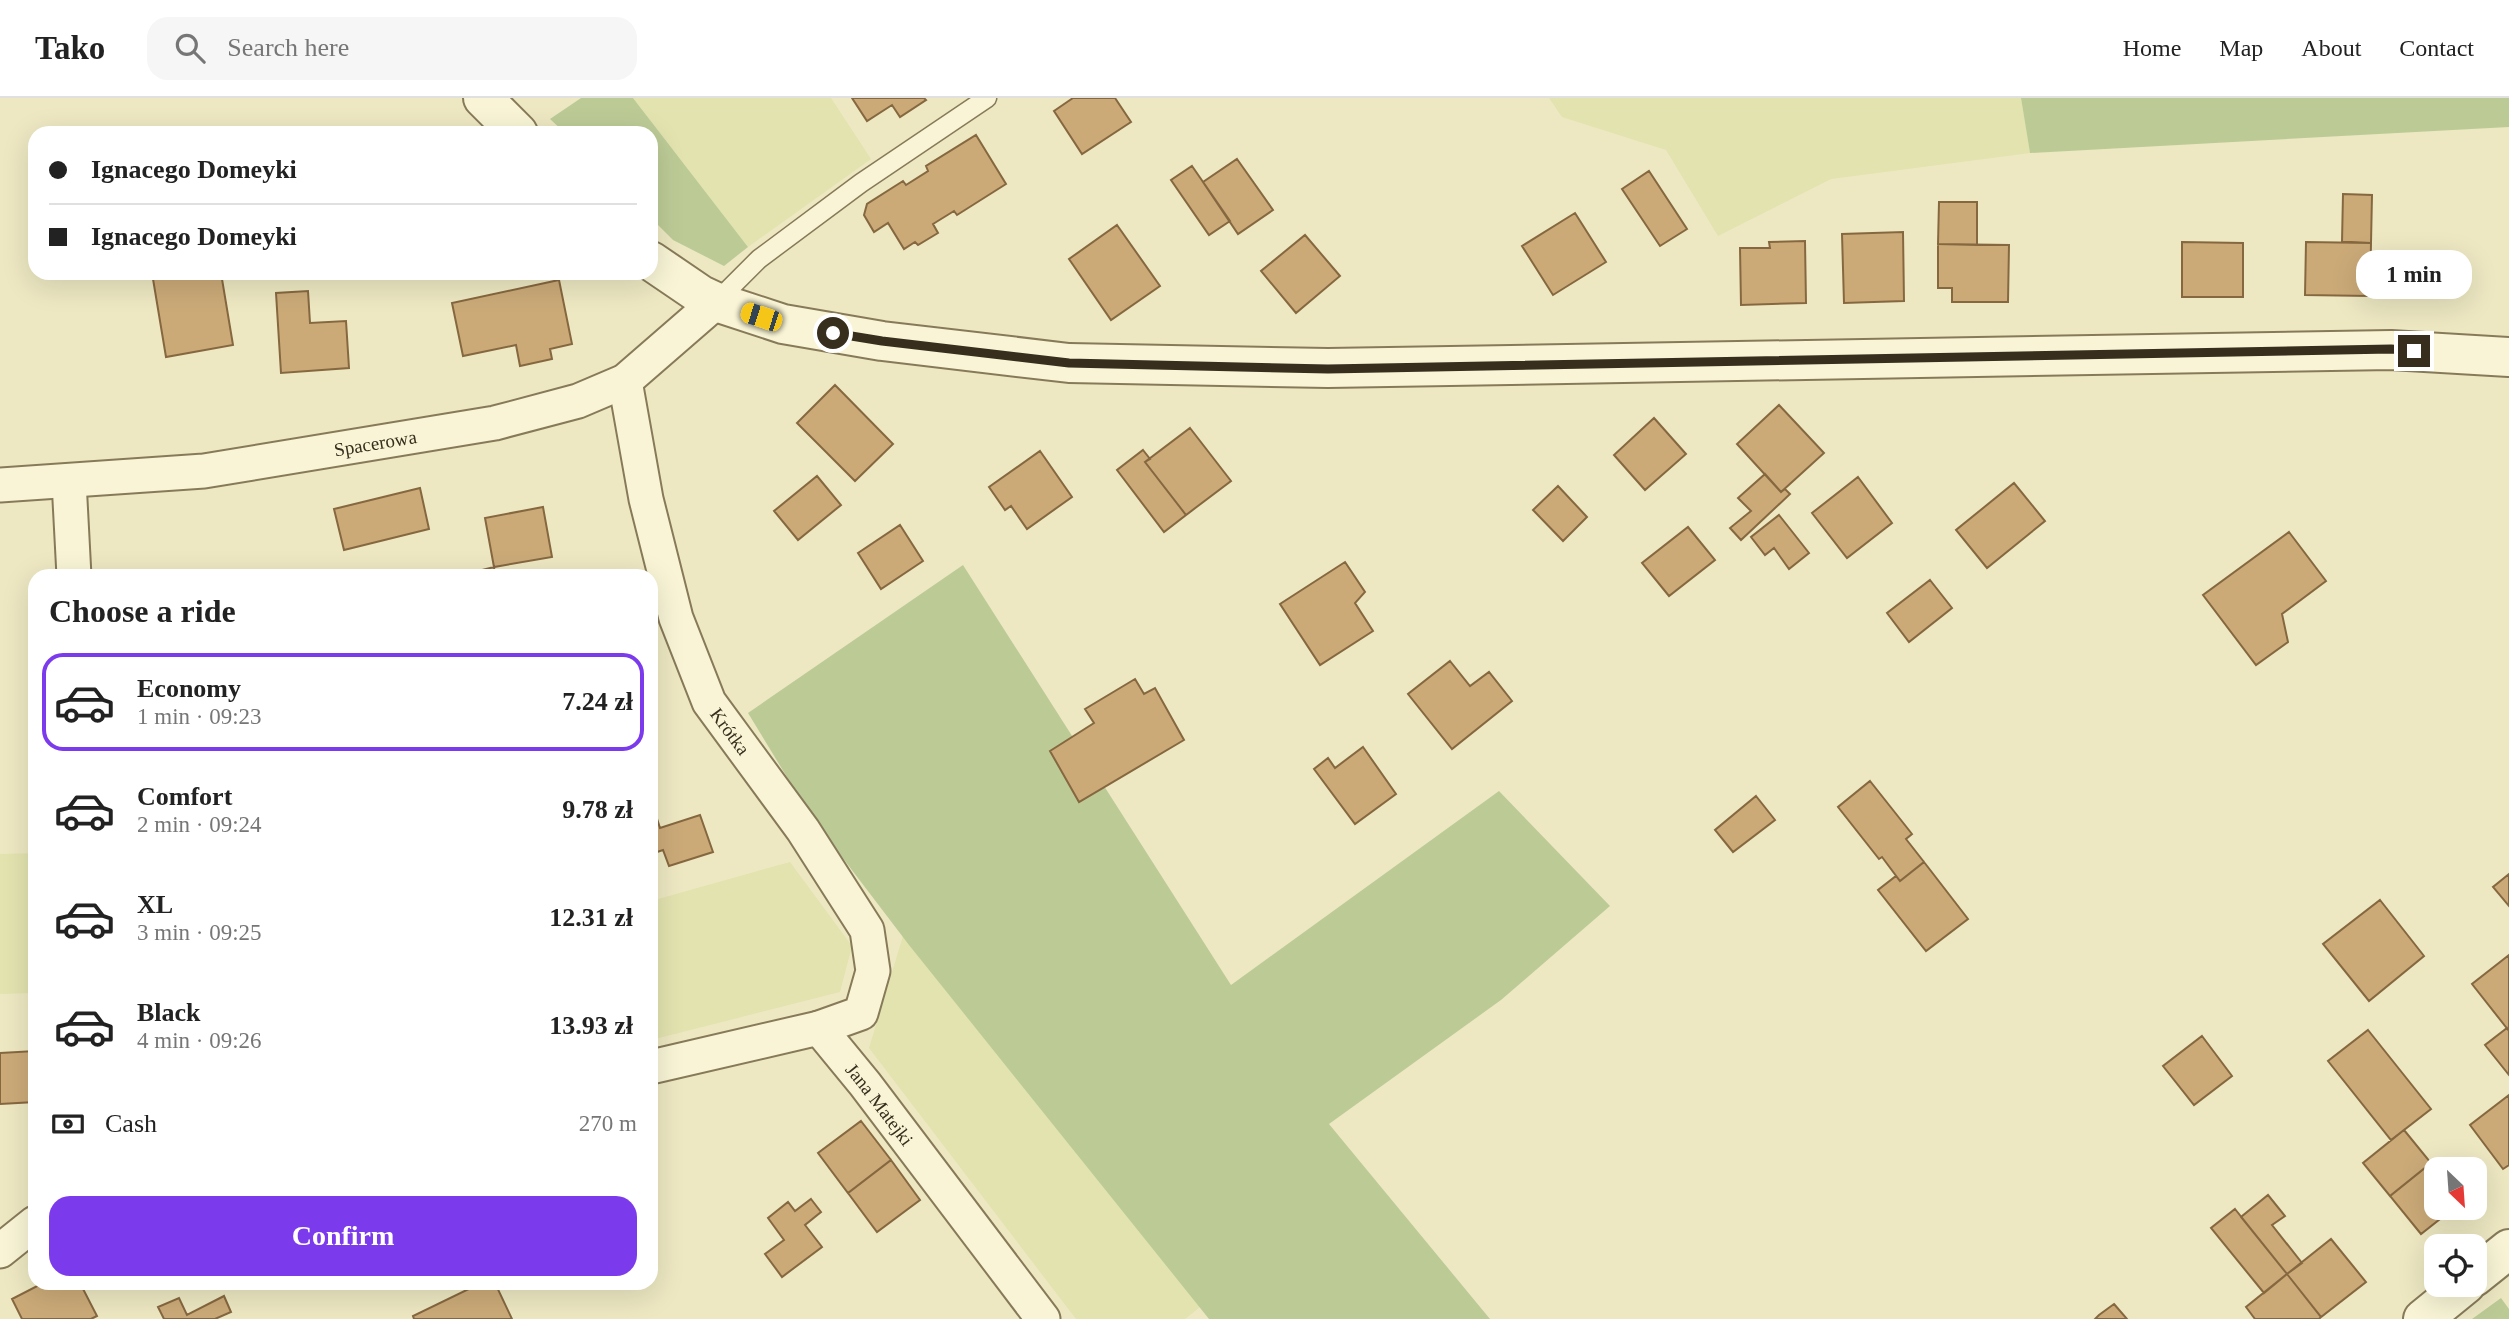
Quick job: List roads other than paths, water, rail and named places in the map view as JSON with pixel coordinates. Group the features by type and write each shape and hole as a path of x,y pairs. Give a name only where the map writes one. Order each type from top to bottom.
{"street":[{"path":"483,98 511,126"},
{"path":"658,266 716,302 783,324 870,339 1069,363 1328,369 2391,349 2509,357"},
{"name":"Spacerowa","path":"0,485 204,471 495,423 578,401 625,380 716,302"},
{"name":"Krótka","path":"625,380 646,499 676,618 709,702 803,830 867,930 873,971 861,1013 819,1028"},
{"path":"69,481 74,569"},
{"path":"658,1065 819,1028"},
{"name":"Jana Matejki","path":"819,1028 865,1084 1043,1319"},
{"path":"0,1251 28,1229"},
{"path":"2487,1267 2509,1249"},
{"path":"2423,1319 2450,1297"}],"lane":[{"path":"716,302 759,259 861,183 987,98"}]}
